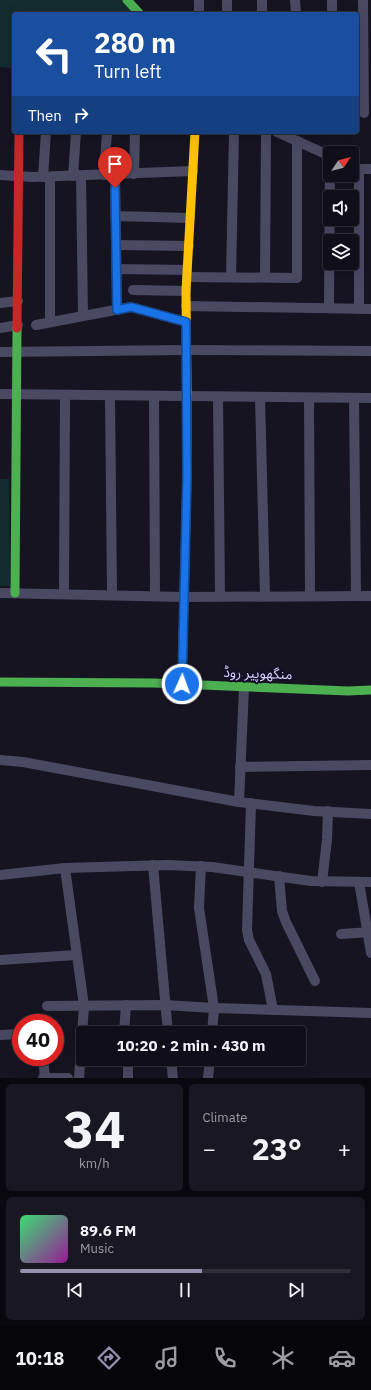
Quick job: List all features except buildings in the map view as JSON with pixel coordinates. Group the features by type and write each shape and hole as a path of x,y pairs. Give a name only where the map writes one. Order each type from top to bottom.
{"street":[{"path":"128,0 138,12"},
{"path":"199,0 199,12"},
{"path":"227,0 227,12"},
{"path":"262,0 262,12"},
{"path":"295,0 296,12"},
{"path":"332,0 332,12"},
{"path":"363,0 364,113"},
{"path":"15,593 18,394 19,134"},
{"path":"46,134 50,322"},
{"path":"76,134 84,316"},
{"path":"107,134 115,216 117,310"},
{"path":"134,174 135,134"},
{"path":"182,684 187,477 186,290 195,134"},
{"path":"231,277 234,134"},
{"path":"265,277 266,134"},
{"path":"281,134 323,153"},
{"path":"116,269 231,277 297,278 297,141"},
{"path":"359,168 371,169"},
{"path":"0,175 46,177 193,171"},
{"path":"329,308 330,182"},
{"path":"355,182 359,309"},
{"path":"115,216 190,218"},
{"path":"116,245 189,246"},
{"path":"133,290 186,290"},
{"path":"0,303 18,301"},
{"path":"186,306 371,309"},
{"path":"36,325 131,307 186,322"},
{"path":"0,328 18,325"},
{"path":"0,352 186,350 371,351"},
{"path":"0,394 371,398"},
{"path":"64,594 66,395"},
{"path":"110,396 112,595"},
{"path":"154,396 155,596"},
{"path":"218,397 220,596"},
{"path":"260,397 265,596"},
{"path":"309,398 310,596"},
{"path":"354,398 356,596"},
{"path":"0,593 184,597 371,596"},
{"name":"منگھوپیر روڈ","path":"0,682 182,684 371,690"},
{"path":"239,802 244,687"},
{"path":"0,760 23,762 239,802 314,811 371,814"},
{"path":"240,766 371,765"},
{"path":"251,803 248,935 266,974 273,1010"},
{"path":"322,882 327,840 328,811"},
{"path":"153,866 167,1026"},
{"path":"201,866 199,908 214,1008 213,1026"},
{"path":"0,875 64,868 201,866 311,881 371,882"},
{"path":"64,868 84,1006 79,1078"},
{"path":"279,876 282,911 315,981"},
{"path":"359,882 369,932 371,953"},
{"path":"341,934 369,932"},
{"path":"0,960 76,955"},
{"path":"124,1026 126,1005"},
{"path":"47,1006 165,1005 371,1013"},
{"path":"0,1035 12,1034"},
{"path":"43,1066 44,1078 68,1078"},
{"path":"128,1066 128,1078"},
{"path":"172,1066 173,1078"},
{"path":"208,1078 209,1066"}],"green space":[{"path":"0,0 127,0 138,12 12,12 12,69 0,67"},
{"path":"0,479 9,479 10,586 0,586"}],"traffic: fast":[{"path":"127,0 138,12"},
{"path":"15,593 17,328"},
{"path":"182,684 187,477 187,392"},
{"path":"0,682 154,683 348,691 371,690"}],"traffic: slow":[{"path":"187,392 186,291 195,134"}],"traffic: jam":[{"path":"17,328 19,134"}],"route":[{"path":"115,188 117,310 131,307 186,322 187,477 182,684"}]}
